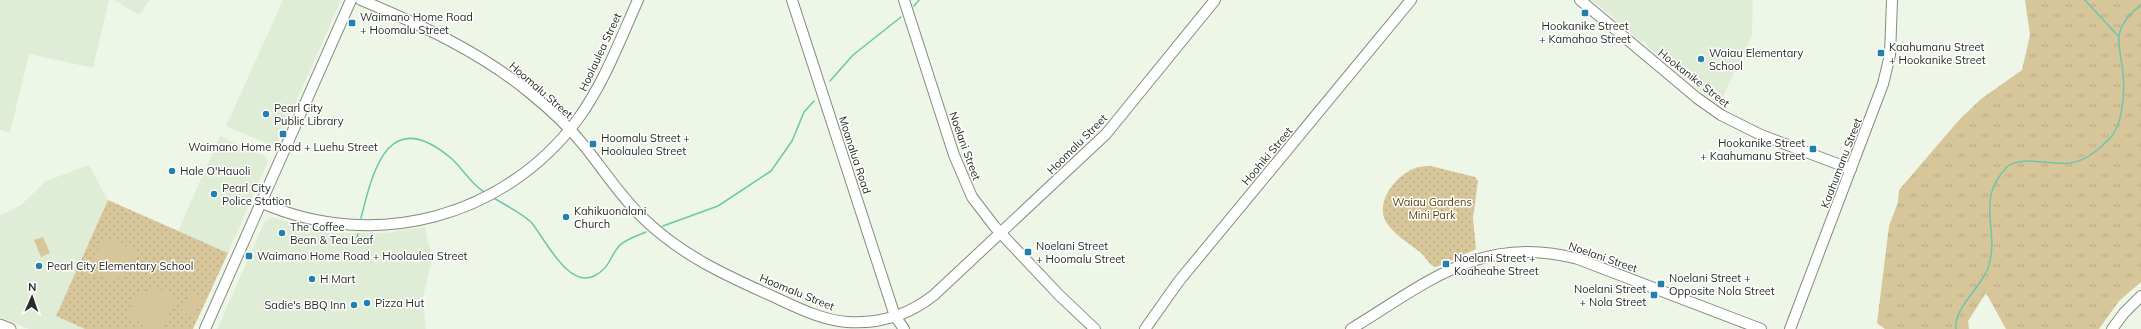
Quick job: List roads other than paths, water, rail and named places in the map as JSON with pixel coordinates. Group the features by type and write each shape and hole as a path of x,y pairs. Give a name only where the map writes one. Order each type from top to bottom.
{"main road":[{"path":"0,325 10,329"}],"street":[{"path":"205,329 352,0"},
{"name":"Hoomalu Street","path":"361,0 453,41 484,59 531,94 569,130 633,208 677,247 706,265 819,316 847,325 895,316 914,309 929,299 1002,233 1106,134 1215,0"},
{"name":"Hoolaulea Street","path":"262,203 314,221 347,226 370,226 416,222 460,208 492,194 533,167 569,130 587,106 598,87 638,0"},
{"name":"Moanalua Road","path":"792,0 895,316 904,329"},
{"name":"Hoohiki Street","path":"1145,329 1179,281 1411,0"},
{"name":"Hookanike Street","path":"1580,0 1697,98 1721,115 1756,133 1851,169"},
{"name":"Kaahumanu Street","path":"1790,329 1887,71 1890,47 1892,0"},
{"name":"Noelani Street","path":"906,7 963,180 977,204 1075,311 1095,329"},
{"name":"Noelani Street","path":"1351,329 1454,267 1486,256 1521,251 1554,254 1578,259 1761,329"},
{"path":"2112,329 2124,313 2141,296"},
{"name":"Moanalua Road","path":"895,316 895,329"}],"waterway":[{"path":"914,6 919,0"},
{"path":"2085,0 2119,37"},
{"path":"1956,329 1956,321 1963,306 1985,275 1988,268 1992,241 1990,216 1992,193 1997,180 2006,168 2012,164 2028,161 2064,164 2077,162 2088,157 2103,145 2115,131 2121,116 2124,88 2119,46 2120,32 2121,28 2133,11 2141,5"},
{"path":"830,81 853,55 901,17"},
{"path":"663,226 718,206 771,171 792,141 804,112 814,101"},
{"path":"361,218 372,179 379,162 388,149 399,140 413,138 431,144 452,159 475,185 484,192"},
{"path":"492,197 527,218 566,269 575,275 584,278 594,276 603,270 619,246 625,241 646,232"},
{"path":"356,241 358,234"}],"place":[{"name":"Hookanike Street + Kamahao Street","path":"1585,13"},
{"name":"Waimano Home Road + Hoomalu Street","path":"352,23"},
{"name":"Kaahumanu Street + Hookanike Street","path":"1881,53"},
{"name":"Waiau Elementary School","path":"1701,59"},
{"name":"Pearl City Public Library","path":"266,114"},
{"name":"Waimano Home Road + Luehu Street","path":"283,134"},
{"name":"Hoomalu Street + Hoolaulea Street","path":"593,144"},
{"name":"Hookanike Street + Kaahumanu Street","path":"1813,149"},
{"name":"Hale O'Hauoli","path":"172,171"},
{"name":"Pearl City Police Station","path":"214,194"},
{"name":"Kahikuonalani Church","path":"566,217"},
{"name":"The Coffee Bean & Tea Leaf","path":"282,233"},
{"name":"Noelani Street + Hoomalu Street","path":"1028,252"},
{"name":"Waimano Home Road + Hoolaulea Street","path":"249,256"},
{"name":"Noelani Street + Koaheahe Street","path":"1446,264"},
{"name":"Pearl City Elementary School","path":"39,266"},
{"name":"H Mart","path":"312,279"},
{"name":"Noelani Street + Opposite Nola Street","path":"1661,284"},
{"name":"Noelani Street + Nola Street","path":"1654,295"},
{"name":"Pizza Hut","path":"367,303"},
{"name":"Sadie's BBQ Inn","path":"354,305"}],"park label":[{"name":"Waiau Gardens Mini Park","path":"1432,208"}]}
